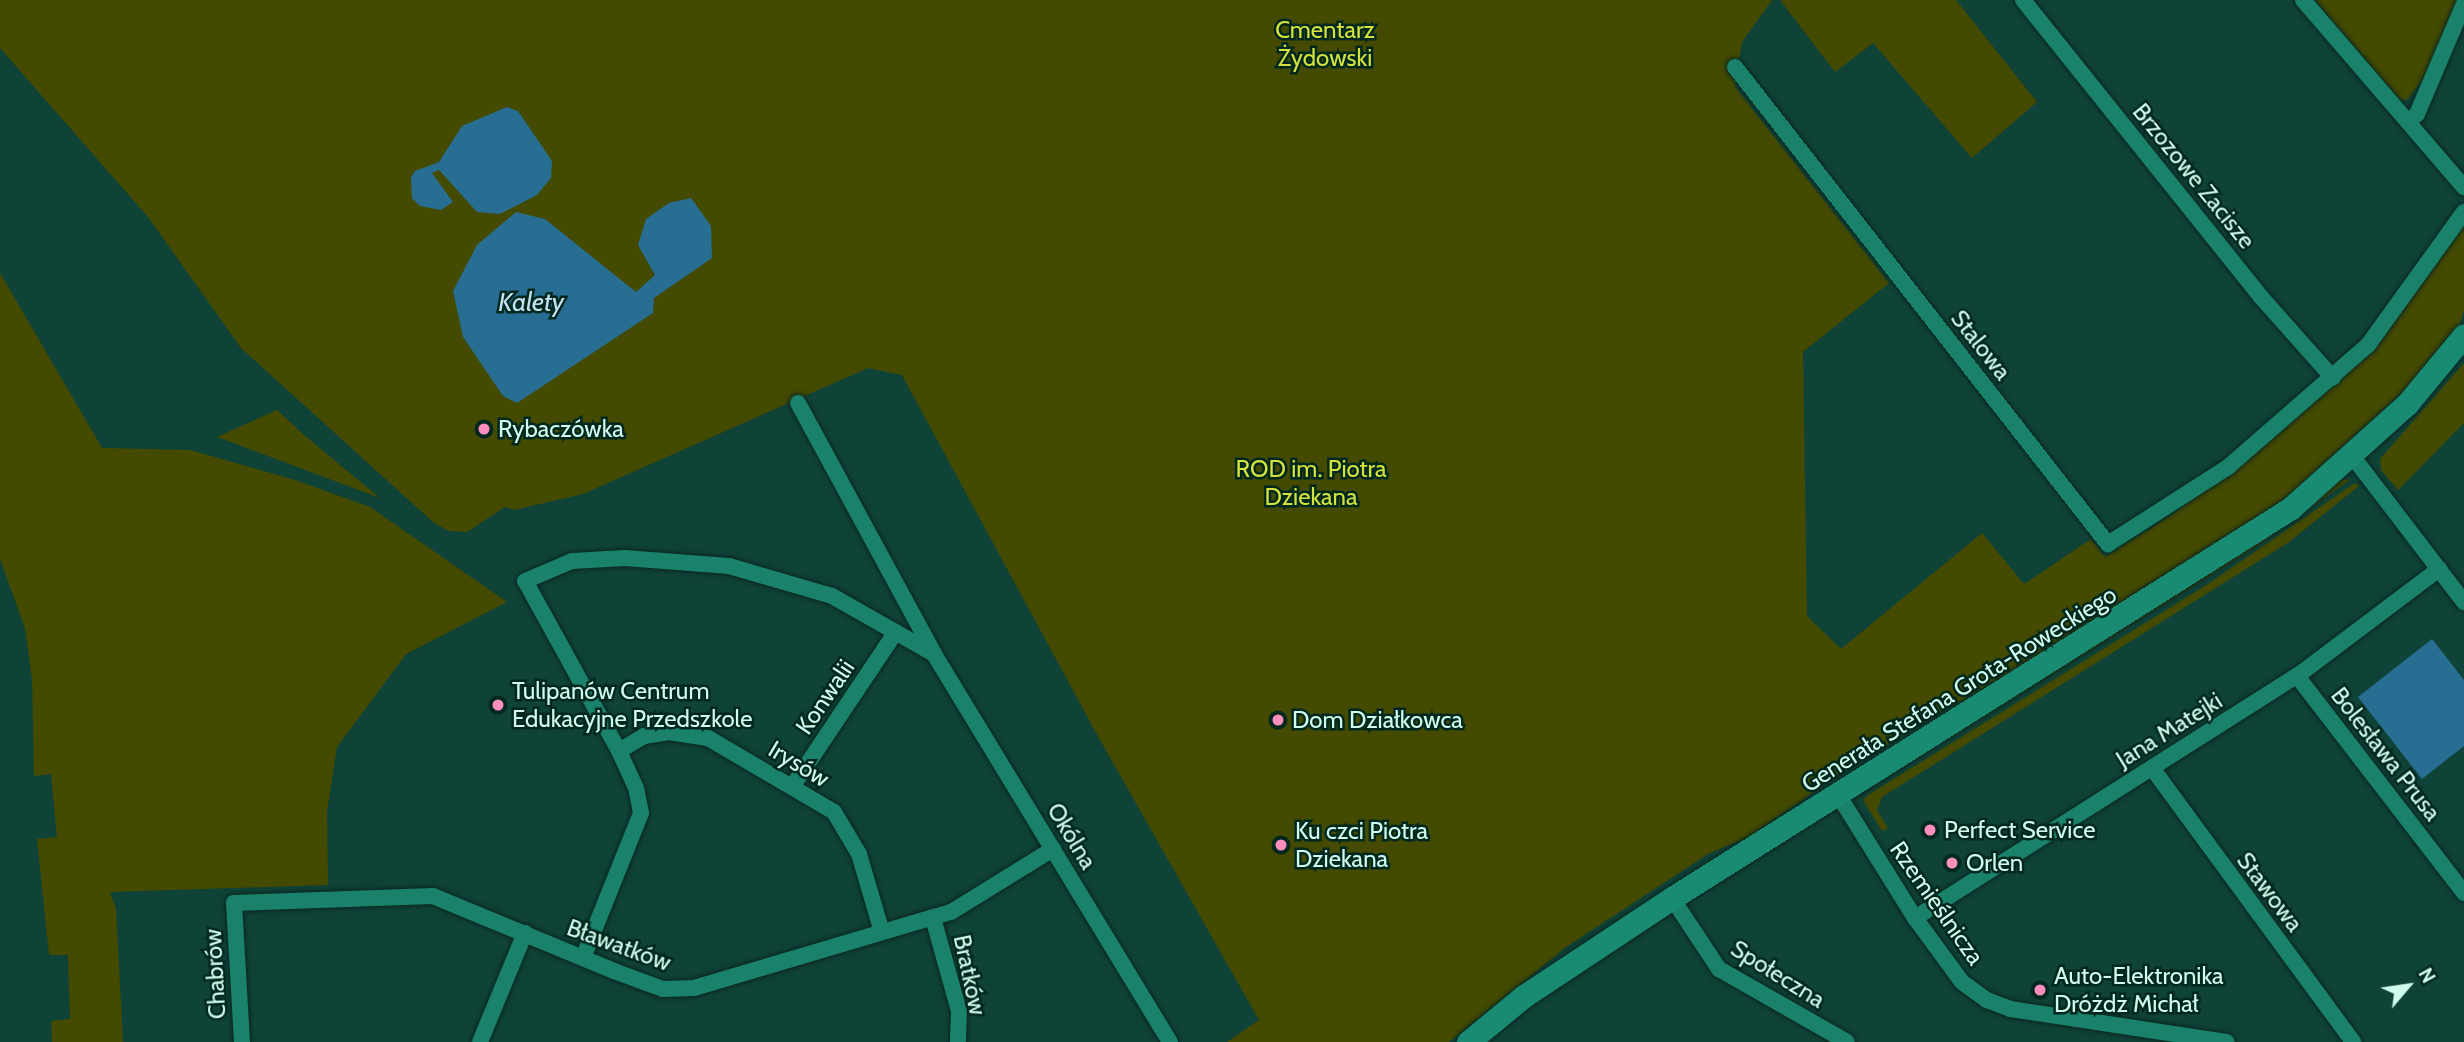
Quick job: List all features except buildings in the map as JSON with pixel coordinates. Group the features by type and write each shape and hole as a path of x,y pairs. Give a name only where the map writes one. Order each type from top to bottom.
{"street":[{"name":"Brzozowe Zacisze","path":"2023,0 2261,297 2333,378"},
{"path":"2303,0 2464,187"},
{"path":"2408,122 2417,114 2464,4"},
{"name":"Stalowa","path":"1735,67 2108,544 2222,470 2333,378"},
{"path":"2333,378 2368,345 2464,212"},
{"name":"Generała Stefana Grota-Roweckiego","path":"1468,1042 1524,996 1672,898 1839,796 2291,508 2353,457 2458,343"},
{"name":"Okólna","path":"797,403 934,654 1170,1042"},
{"path":"2353,457 2463,597"},
{"path":"583,958 641,813 636,788 619,751 525,581 572,561 625,558 729,566 832,596 934,654"},
{"name":"Jana Matejki","path":"1916,918 2297,676 2439,569"},
{"name":"Konwalii","path":"792,787 895,633"},
{"name":"Bolesława Prusa","path":"2297,676 2464,893"},
{"name":"Irysów","path":"619,751 645,736 669,732 708,738 834,812 845,826 882,932"},
{"name":"Stawowa","path":"2152,768 2353,1042"},
{"name":"Rzemieślnicza","path":"1839,796 1916,918 1962,982 1987,1000 2011,1009 2226,1042"},
{"name":"Bławatków","path":"234,903 433,897 663,989 694,988 951,912 1053,849"},
{"name":"Społeczna","path":"1672,898 1718,969 1847,1042"},
{"name":"Chabrów","path":"234,903 242,1042"},
{"name":"Bratków","path":"933,918 959,1011 958,1042"},
{"path":"480,1042 525,933"}],"green space":[{"name":"ROD im. Piotra Dziekana","path":"0,0 1772,0 1742,42 1735,87 1889,283 1803,352 1807,616 1841,649 1982,533 2024,584 2091,539 2105,557 2175,513 2371,349 2464,227 2464,309 2460,325 2408,387 2279,504 2090,624 1840,773 1750,836 1708,854 1566,947 1449,1042 1227,1042 1259,1020 1095,731 902,375 868,368 583,494 514,510 505,507 467,532 449,531 434,523 241,348 148,217 0,48"},
{"path":"1780,0 1956,0 2037,102 1972,158 1873,43 1835,72"},
{"path":"2315,0 2459,0 2429,71 2407,100 2398,99"},
{"path":"0,273 102,448 190,450 295,480 370,507 507,602 406,654 337,747 327,812 328,885 110,892 116,909 123,1042 52,1042 51,1021 70,1019 68,955 49,955 37,839 57,837 51,774 34,776 32,679 25,628 0,559"},
{"path":"2464,363 2464,423 2398,490 2381,470 2380,459"},
{"path":"277,410 304,435 380,498 217,437"},
{"path":"2351,479 2259,545 1862,793 2263,538 2341,480"},
{"path":"2355,483 2359,486 2289,542 1882,797 1877,810 1888,828 1882,831 1863,800 1868,795 2208,584"}],"water":[{"path":"507,107 518,111 552,161 551,178 537,195 500,214 477,212 439,170 432,173 453,202 441,210 420,206 412,198 411,177 415,171 439,162 462,126"},
{"name":"Kalety","path":"691,198 711,226 712,258 654,298 653,313 517,403 503,396 463,337 453,291 477,245 516,212 545,219 636,292 655,275 638,245 646,219 669,203"},
{"path":"2432,639 2464,680 2464,746 2422,779 2358,697"}],"place":[{"name":"Rybaczówka","path":"484,429"},
{"name":"Tulipanów Centrum Edukacyjne Przedszkole","path":"498,705"},
{"name":"Dom Działkowca","path":"1278,720"},
{"name":"Perfect Service","path":"1930,830"},
{"name":"Ku czci Piotra Dziekana","path":"1281,845"},
{"name":"Orlen","path":"1952,863"},
{"name":"Auto-Elektronika Dróżdż Michał","path":"2040,990"}],"park label":[{"name":"Cmentarz Żydowski","path":"1325,44"}]}
